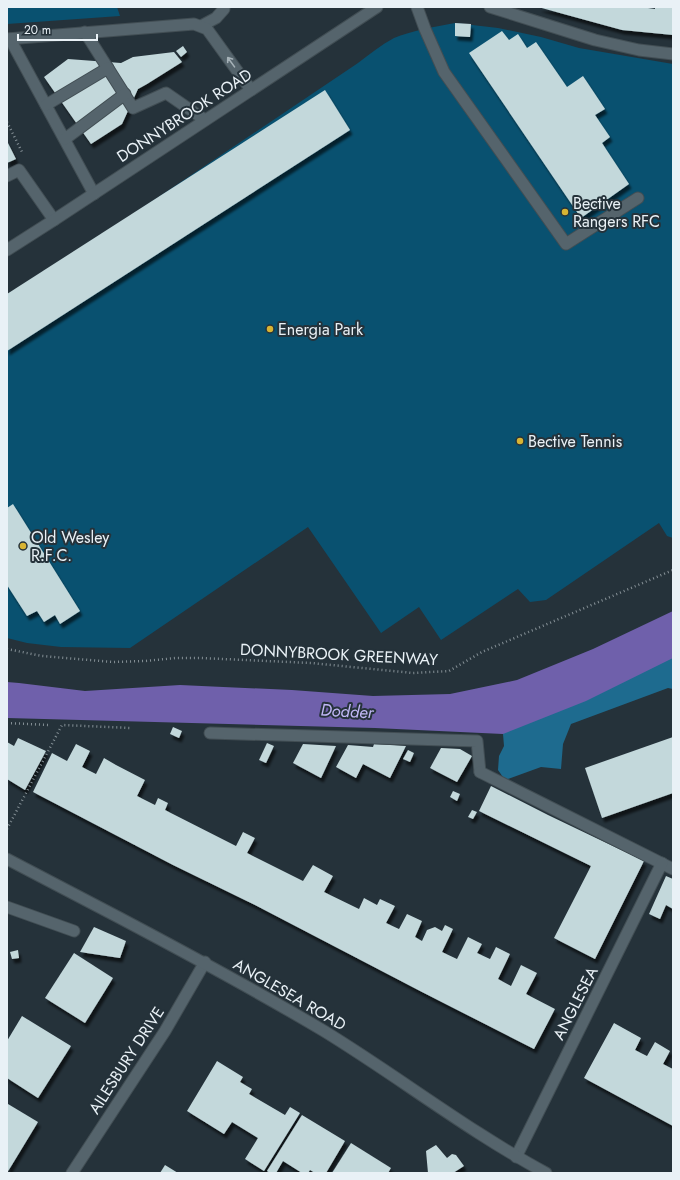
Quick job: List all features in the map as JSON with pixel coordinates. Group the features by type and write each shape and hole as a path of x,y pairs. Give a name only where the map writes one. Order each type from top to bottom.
{"street":[{"path":"201,26 216,18 224,7"},
{"name":"DONNYBROOK ROAD","path":"7,250 378,7"},
{"path":"417,7 444,72 566,244 638,198"},
{"path":"490,7 595,40 639,50 673,54"},
{"path":"94,194 9,39 194,24 207,29 251,90"},
{"path":"85,32 133,108 166,93 205,120"},
{"path":"46,105 108,68"},
{"path":"64,139 125,94"},
{"path":"7,176 19,170 54,220"},
{"path":"210,733 477,741 480,772 673,869"},
{"name":"ANGLESEA ROAD","path":"7,859 205,962 325,1032 516,1157 546,1173"},
{"name":"ANGLESEA","path":"516,1157 662,863"},
{"path":"7,907 74,931"},
{"name":"AILESBURY DRIVE","path":"72,1173 161,1037 205,962"}],"path":[{"path":"7,122 22,151 19,170"},
{"name":"DONNYBROOK GREENWAY","path":"7,649 42,656 113,662 201,658 311,663 413,673 448,672 482,652 673,570"},
{"path":"7,723 49,725"},
{"path":"7,829 62,725 131,728"}],"shaded area":[{"path":"7,7 117,7 120,16 7,24"},
{"path":"455,23 498,28 541,37 579,48 673,64 673,538 667,536 659,523 546,600 530,602 518,589 441,640 419,607 381,633 308,527 130,648 61,647 27,643 7,638 7,299 389,41 401,35"},
{"path":"673,657 673,689 668,688 571,724 563,744 561,769 541,767 505,780 498,770 499,756 504,746 503,734 507,723"}],"water":[{"name":"Dodder","path":"673,611 673,658 586,701 503,734 375,728 7,718 7,682 85,691 180,685 292,690 373,696 450,694 517,680 593,649"}],"building":[{"path":"538,7 641,7 655,9 655,7 673,7 673,35 622,30"},
{"path":"455,23 471,24 470,37 455,36"},
{"path":"502,31 509,40 518,34 527,48 536,42 567,87 583,76 605,109 595,115 610,137 602,143 629,184 581,218 469,53"},
{"path":"183,46 187,52 181,57 176,51"},
{"path":"174,52 182,62 138,89 122,124 91,144 44,77 68,59 121,63 133,57"},
{"path":"325,90 350,130 7,351 7,294"},
{"path":"7,141 16,159 7,163"},
{"name":"Old Wesley R.F.C.","path":"13,504 80,611 60,624 55,615 44,622 37,611 27,616 7,585 7,508"},
{"path":"173,727 182,731 179,738 170,734"},
{"path":"673,737 673,793 602,818 585,768"},
{"path":"18,738 46,751 25,790 7,779 7,742 14,746"},
{"path":"267,743 274,746 266,763 259,760"},
{"path":"76,744 90,751 82,767 96,774 104,758 145,780 137,796 155,805 158,798 168,803 165,810 236,846 243,832 255,838 247,853 303,881 313,865 333,876 324,892 359,909 364,898 377,905 380,899 395,906 386,923 399,929 407,914 422,921 415,937 422,941 427,930 435,927 442,931 445,925 453,929 442,952 457,959 468,937 482,944 477,953 490,959 496,947 510,954 498,979 511,986 521,965 537,973 526,994 555,1009 534,1049 33,792 52,753 67,761"},
{"path":"303,744 336,746 321,778 293,763"},
{"path":"374,744 406,746 390,778 363,764 356,778 336,767 348,745 373,747"},
{"path":"441,748 460,749 472,756 457,782 430,768"},
{"path":"408,750 414,753 410,762 403,759"},
{"path":"491,786 644,861 595,959 554,938 591,866 479,811"},
{"path":"453,791 460,794 457,801 450,797"},
{"path":"472,810 477,812 473,819 468,817"},
{"path":"666,876 673,879 673,909 666,905 660,919 649,914"},
{"path":"94,927 126,941 120,958 80,952"},
{"path":"18,950 19,958 12,959 10,952"},
{"path":"74,953 113,978 85,1023 45,998"},
{"path":"22,1016 71,1046 38,1098 7,1078 7,1041"},
{"path":"614,1023 641,1038 635,1050 647,1056 655,1042 670,1051 663,1064 673,1069 673,1126 584,1078"},
{"path":"217,1061 243,1077 240,1082 252,1089 249,1094 285,1115 290,1107 300,1113 264,1171 245,1159 258,1138 232,1122 224,1134 187,1111"},
{"path":"8,1104 38,1122 7,1173 7,1107"},
{"path":"302,1115 345,1141 326,1173 315,1173 310,1170 308,1173 302,1173 283,1161 276,1173 270,1173 267,1171"},
{"path":"351,1143 391,1168 388,1173 332,1173"},
{"path":"436,1145 447,1158 452,1154 456,1155 464,1166 453,1173 428,1173 426,1151"},
{"path":"165,1165 178,1173 160,1173"}],"place":[{"name":"Bective Rangers RFC","path":"565,212"},
{"name":"Energia Park","path":"270,329"},
{"name":"Bective Tennis","path":"520,441"},
{"name":"Old Wesley R.F.C.","path":"23,546"}]}
